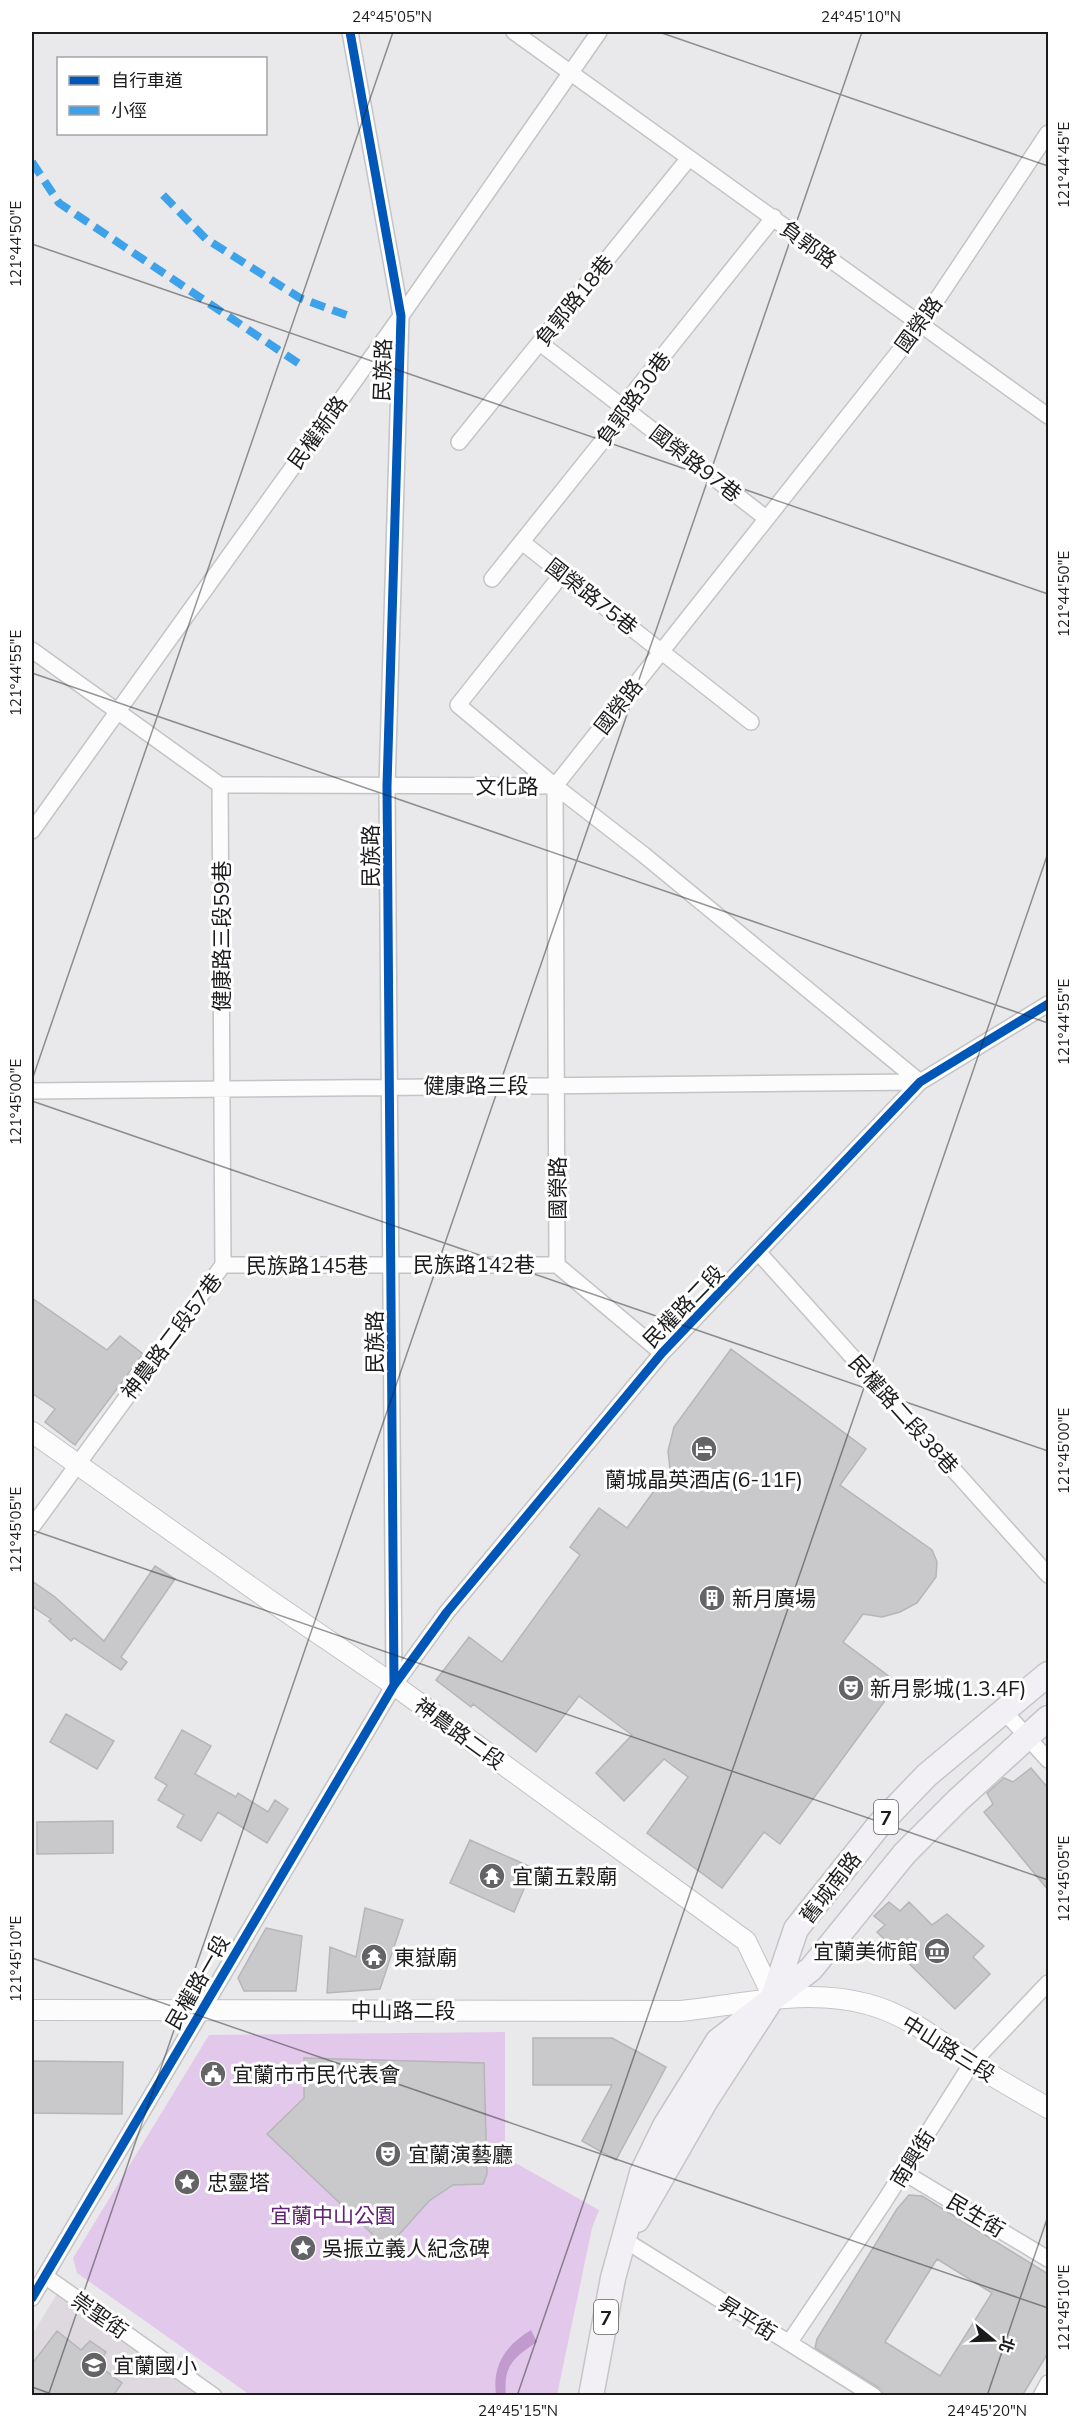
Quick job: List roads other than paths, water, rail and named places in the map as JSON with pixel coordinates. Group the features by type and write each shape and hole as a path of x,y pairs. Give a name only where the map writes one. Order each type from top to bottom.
{"main road":[{"name":"舊城南路","path":"591,2396 623,2239 647,2204 723,2073 773,1997 796,1929 879,1825 927,1776 1048,1674"},
{"name":"舊城南路","path":"773,1997 812,1969 906,1853 1027,1736 1048,1719"}],"street":[{"name":"民族路","path":"350,32 401,316 387,786 394,1686"},
{"name":"負郭路","path":"514,32 1048,416"},
{"name":"民權新路","path":"32,831 117,709 401,316 599,32"},
{"name":"國榮路","path":"557,1264 555,786 920,325 1048,133"},
{"name":"負郭路18巷","path":"459,442 689,158"},
{"name":"負郭路30巷","path":"492,579 620,419 632,396 774,218"},
{"name":"國榮路97巷","path":"540,343 766,518"},
{"name":"國榮路75巷","path":"522,542 751,722"},
{"path":"555,786 458,705 563,573"},
{"path":"32,650 220,785"},
{"name":"文化路","path":"220,785 555,786 644,855 920,1082"},
{"name":"健康路三段59巷","path":"220,785 222,1087"},
{"name":"民權路二段","path":"394,1686 447,1612 662,1353 920,1082 1048,1004"},
{"name":"健康路三段","path":"32,1091 222,1087 920,1082"},
{"name":"神農路二段57巷","path":"32,1527 224,1265 222,1087"},
{"name":"民權路二段38巷","path":"759,1253 1048,1575"},
{"name":"民族路142巷","path":"391,1264 557,1264"},
{"name":"民族路145巷","path":"224,1265 391,1264"},
{"path":"557,1264 662,1353"},
{"name":"神農路二段","path":"32,1432 78,1462 268,1600 394,1686 746,1941 773,1997"},
{"name":"民權路一段","path":"32,2298 394,1686"},
{"path":"1003,1710 1048,1760"},
{"name":"南興街","path":"789,2343 903,2172 972,2063 1048,1983"},
{"name":"中山路二段","path":"32,2010 681,2011 773,1997"},
{"name":"中山路三段","path":"773,1997 830,1999 867,2004 909,2020 972,2063 1048,2108"},
{"name":"民生街","path":"903,2172 1048,2259"},
{"name":"昇平街","path":"623,2239 874,2396"},
{"name":"崇聖街","path":"45,2276 214,2396"},
{"path":"1041,2396 1048,2383"}],"place":[{"name":"蘭城晶英酒店(6-11F)","path":"704,1449"},
{"name":"新月廣場","path":"712,1598"},
{"name":"新月影城(1.3.4F)","path":"851,1688"},
{"name":"宜蘭五穀廟","path":"492,1876"},
{"name":"宜蘭美術館","path":"937,1951"},
{"name":"東嶽廟","path":"374,1957"},
{"name":"宜蘭市市民代表會","path":"213,2074"},
{"name":"宜蘭演藝廳","path":"388,2154"},
{"name":"忠靈塔","path":"187,2182"},
{"name":"吳振立義人紀念碑","path":"303,2248"},
{"name":"宜蘭國小","path":"94,2365"}],"park label":[{"name":"宜蘭中山公園","path":"333,2215"}]}
